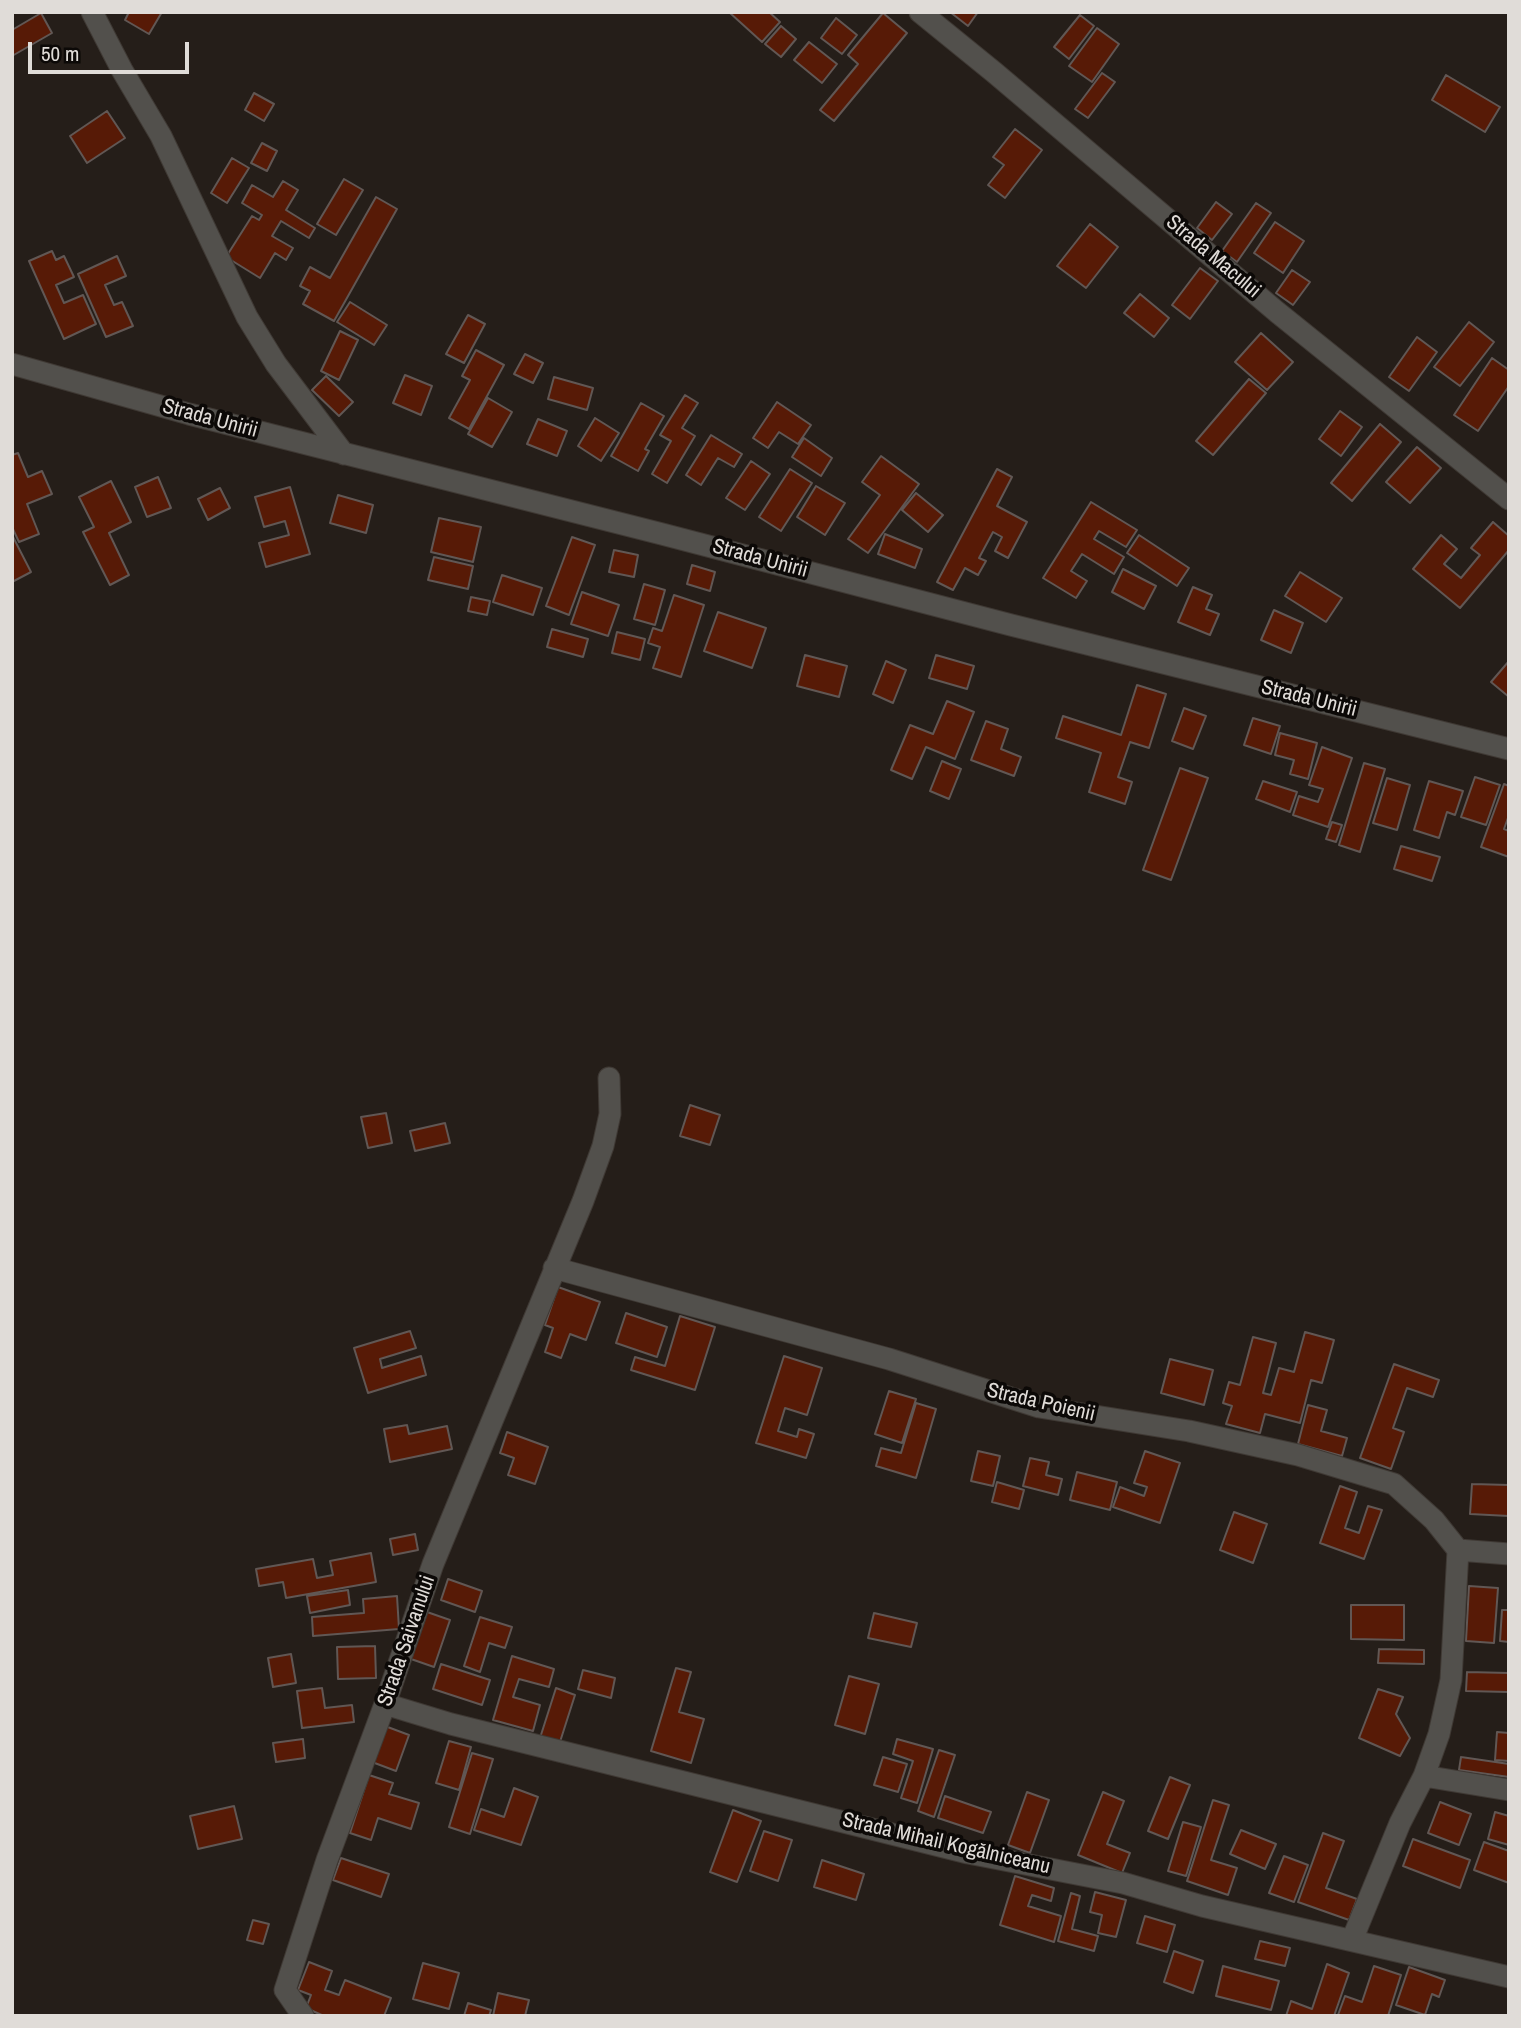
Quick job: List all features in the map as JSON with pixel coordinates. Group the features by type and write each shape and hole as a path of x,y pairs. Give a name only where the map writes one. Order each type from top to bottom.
{"street":[{"path":"92,12 121,69 161,136 247,317 283,375 344,454"},
{"name":"Strada Macului","path":"920,12 1278,312 1509,499"},
{"name":"Strada Unirii","path":"12,364 344,454 1509,749"},
{"name":"Strada Saivanului","path":"303,2016 285,1990 327,1860 433,1564 583,1201 603,1146 610,1114 609,1078"},
{"name":"Strada Poienii","path":"554,1268 889,1359 1039,1407 1203,1434 1298,1455 1394,1484 1434,1520 1458,1550"},
{"path":"1352,1940 1400,1823 1424,1776 1439,1734 1451,1680 1458,1550 1509,1554"},
{"name":"Strada Mihail Kogălniceanu","path":"385,1704 451,1724 968,1853 1123,1883 1202,1906 1509,1977"},
{"path":"1424,1776 1509,1790"}],"building":[{"path":"129,12 162,12 149,34 125,20"},
{"path":"769,12 780,22 762,42 730,13"},
{"path":"950,12 978,12 968,26"},
{"path":"41,13 52,33 12,56 12,30"},
{"path":"883,13 907,33 834,121 820,110 858,64 848,55"},
{"path":"1080,15 1094,26 1069,59 1054,47"},
{"path":"836,18 857,35 842,54 821,38"},
{"path":"781,26 796,39 781,57 765,44"},
{"path":"1097,28 1119,44 1092,82 1069,66"},
{"path":"809,42 837,64 822,83 794,60"},
{"path":"1102,73 1115,82 1088,118 1075,109"},
{"path":"1446,75 1500,107 1485,132 1432,100"},
{"path":"254,93 274,104 264,121 245,110"},
{"path":"107,111 125,138 87,163 70,136"},
{"path":"1015,129 1042,150 1005,198 988,185 1004,165 993,157"},
{"path":"262,143 277,151 267,171 251,163"},
{"path":"232,158 249,168 227,203 211,193"},
{"path":"344,179 363,190 336,235 317,224"},
{"path":"283,181 298,190 286,210 315,228 309,238 281,221 272,236 293,248 286,260 275,253 260,278 226,257 252,216 259,220 262,215 242,203 252,185 273,197"},
{"path":"376,197 397,209 334,321 303,304 310,291 300,286 310,267 330,278"},
{"path":"1216,202 1232,214 1212,240 1197,228"},
{"path":"1256,203 1271,213 1237,262 1222,251"},
{"path":"1275,222 1304,241 1283,273 1254,253"},
{"path":"1090,224 1118,247 1086,288 1057,266"},
{"path":"52,251 56,260 64,256 74,277 56,285 64,303 83,295 96,324 64,339 29,261"},
{"path":"117,256 126,276 105,285 114,305 122,302 133,326 106,337 78,274"},
{"path":"1200,268 1218,281 1190,319 1172,305"},
{"path":"1292,270 1310,282 1293,305 1276,293"},
{"path":"1140,294 1169,318 1154,337 1124,313"},
{"path":"350,302 387,325 374,345 337,322"},
{"path":"468,315 485,324 464,363 446,354"},
{"path":"1469,322 1494,342 1460,386 1434,367"},
{"path":"340,331 358,340 339,380 321,371"},
{"path":"1261,333 1293,362 1267,390 1235,362"},
{"path":"1417,337 1437,352 1409,391 1389,377"},
{"path":"476,350 504,365 469,429 449,418 470,380 462,376"},
{"path":"525,354 543,363 533,383 514,374"},
{"path":"1492,358 1509,370 1509,386 1478,431 1454,415"},
{"path":"405,375 432,386 421,415 393,403"},
{"path":"326,376 353,402 339,416 312,390"},
{"path":"554,377 593,388 587,410 548,399"},
{"path":"1249,379 1266,393 1213,455 1196,441"},
{"path":"685,395 698,403 682,428 695,436 667,483 652,474 671,441 660,435"},
{"path":"488,398 512,412 492,447 468,434"},
{"path":"777,402 811,425 798,444 779,432 768,448 753,438"},
{"path":"641,403 664,416 645,449 649,451 638,471 611,456"},
{"path":"1340,411 1362,427 1341,456 1319,439"},
{"path":"595,418 619,433 601,461 578,446"},
{"path":"538,419 567,431 557,456 527,444"},
{"path":"1380,424 1401,442 1352,501 1331,483"},
{"path":"711,435 742,454 734,467 718,458 701,485 686,475"},
{"path":"804,438 832,458 821,476 792,457"},
{"path":"1417,447 1441,468 1410,503 1386,482"},
{"path":"18,453 28,477 42,471 52,494 27,504 39,534 19,542 12,527 12,455"},
{"path":"881,456 919,484 868,553 848,539 880,495 862,482"},
{"path":"751,461 770,474 745,510 726,498"},
{"path":"790,469 812,483 781,531 759,517"},
{"path":"997,469 1012,477 997,506 1027,522 1008,558 995,551 1002,537 993,532 979,558 986,561 978,575 965,568 953,590 937,582"},
{"path":"158,477 171,508 147,517 135,487"},
{"path":"111,481 131,522 109,533 129,575 110,585 83,532 94,527 79,497"},
{"path":"816,486 845,503 825,535 797,517"},
{"path":"290,487 310,554 266,567 259,543 289,535 285,521 264,527 255,497"},
{"path":"220,488 230,508 208,520 198,499"},
{"path":"916,493 943,515 928,532 902,510"},
{"path":"338,495 373,505 366,533 330,523"},
{"path":"1091,502 1137,530 1126,547 1099,531 1094,539 1124,557 1114,574 1082,554 1071,571 1087,581 1076,598 1043,578"},
{"path":"439,518 481,527 473,562 431,552"},
{"path":"1493,522 1509,536 1509,550 1460,608 1413,569 1441,535 1457,549 1444,564 1461,578 1480,555 1471,548"},
{"path":"885,534 922,549 915,568 878,554"},
{"path":"12,535 31,572 12,582"},
{"path":"1139,535 1189,568 1177,586 1127,553"},
{"path":"572,537 595,545 569,615 546,606"},
{"path":"614,550 638,555 634,577 609,572"},
{"path":"434,557 473,566 468,589 428,580"},
{"path":"692,565 715,572 710,591 687,584"},
{"path":"1123,569 1156,586 1144,609 1112,592"},
{"path":"1300,572 1342,598 1326,622 1285,596"},
{"path":"502,575 542,588 533,615 493,602"},
{"path":"644,584 665,590 655,625 634,619"},
{"path":"1193,587 1212,595 1206,609 1219,614 1210,635 1178,622"},
{"path":"582,592 619,605 608,636 571,624"},
{"path":"674,595 704,605 681,677 653,668 660,647 648,643 653,628 662,631"},
{"path":"471,597 490,601 487,615 468,611"},
{"path":"1274,610 1303,623 1291,653 1261,640"},
{"path":"718,612 766,628 752,668 704,651"},
{"path":"552,629 588,639 583,657 547,647"},
{"path":"617,632 645,639 640,660 612,653"},
{"path":"805,655 847,666 839,697 797,686"},
{"path":"936,655 974,666 967,689 929,678"},
{"path":"886,661 906,670 893,703 873,694"},
{"path":"1509,661 1509,697 1491,682"},
{"path":"1137,685 1166,694 1149,748 1130,742 1118,777 1132,782 1125,804 1089,792 1101,753 1056,738 1063,716 1121,735"},
{"path":"947,701 974,712 955,759 926,747 912,779 891,770 910,725 933,734"},
{"path":"1184,708 1206,716 1193,749 1172,741"},
{"path":"1253,718 1280,726 1271,754 1244,745"},
{"path":"986,721 1008,729 1001,749 1021,757 1014,776 971,760"},
{"path":"1280,733 1317,743 1308,779 1290,774 1294,760 1275,755"},
{"path":"1322,747 1352,758 1328,827 1293,815 1299,796 1318,802 1323,789 1309,785"},
{"path":"942,761 961,769 949,799 930,791"},
{"path":"1364,763 1385,769 1360,852 1339,845"},
{"path":"1180,768 1208,778 1171,880 1143,870"},
{"path":"1475,777 1500,785 1486,825 1461,817"},
{"path":"1387,778 1410,785 1397,830 1373,823"},
{"path":"1263,781 1297,792 1290,812 1256,799"},
{"path":"1429,781 1463,791 1455,815 1447,812 1439,838 1414,830"},
{"path":"1504,784 1509,786 1509,815 1504,829 1509,831 1509,857 1481,847"},
{"path":"1332,822 1342,825 1336,842 1326,839"},
{"path":"1401,846 1440,857 1432,881 1394,869"},
{"path":"690,1105 720,1115 710,1145 680,1136"},
{"path":"386,1113 392,1143 368,1148 361,1117"},
{"path":"445,1123 450,1143 415,1151 410,1131"},
{"path":"558,1287 600,1302 586,1340 570,1334 561,1358 545,1352 553,1328 545,1325"},
{"path":"626,1313 667,1327 657,1357 616,1343"},
{"path":"680,1316 715,1327 695,1390 631,1370 635,1357 665,1366"},
{"path":"410,1331 416,1348 380,1359 382,1368 421,1356 426,1375 368,1393 354,1348"},
{"path":"1305,1332 1334,1340 1322,1383 1311,1380 1300,1423 1265,1414 1260,1433 1226,1424 1232,1406 1223,1403 1229,1382 1240,1385 1253,1337 1276,1343 1263,1393 1271,1395 1279,1368 1294,1372"},
{"path":"784,1356 822,1368 807,1415 785,1408 778,1431 797,1437 799,1429 814,1434 806,1458 756,1443"},
{"path":"1170,1359 1213,1370 1204,1405 1161,1393"},
{"path":"1394,1364 1439,1380 1433,1397 1407,1388 1393,1428 1404,1432 1391,1469 1360,1458"},
{"path":"889,1391 916,1399 902,1443 875,1434"},
{"path":"916,1403 936,1409 916,1478 876,1466 881,1448 901,1453"},
{"path":"1308,1405 1327,1410 1321,1431 1347,1438 1342,1456 1298,1444"},
{"path":"407,1425 409,1434 447,1426 452,1449 390,1462 384,1429"},
{"path":"507,1432 548,1447 535,1484 508,1475 514,1458 500,1453"},
{"path":"978,1451 1000,1456 993,1486 971,1481"},
{"path":"1145,1451 1180,1463 1160,1523 1113,1507 1120,1487 1144,1496 1147,1487 1134,1483"},
{"path":"1030,1458 1049,1462 1046,1475 1062,1479 1058,1495 1023,1486"},
{"path":"1077,1472 1117,1482 1110,1510 1070,1500"},
{"path":"997,1482 1024,1490 1019,1509 992,1502"},
{"path":"1472,1484 1509,1485 1509,1516 1470,1514"},
{"path":"1340,1486 1357,1492 1345,1528 1359,1533 1368,1506 1382,1510 1364,1559 1320,1543"},
{"path":"1234,1512 1267,1524 1253,1563 1220,1550"},
{"path":"415,1534 418,1550 393,1555 390,1539"},
{"path":"371,1553 376,1582 286,1598 283,1582 259,1586 256,1569 313,1559 317,1578 333,1575 330,1561"},
{"path":"448,1579 482,1591 475,1612 441,1600"},
{"path":"1469,1586 1498,1588 1494,1643 1466,1641"},
{"path":"348,1590 350,1605 310,1613 307,1596"},
{"path":"397,1596 399,1629 313,1636 312,1617 364,1613 363,1599"},
{"path":"1351,1605 1404,1605 1404,1640 1351,1639"},
{"path":"1502,1610 1509,1610 1509,1642 1500,1641"},
{"path":"427,1612 450,1620 434,1667 411,1659"},
{"path":"874,1613 917,1623 911,1647 868,1638"},
{"path":"480,1617 512,1627 505,1648 489,1643 480,1672 464,1666"},
{"path":"375,1646 376,1678 338,1679 337,1647"},
{"path":"1379,1649 1424,1650 1424,1664 1378,1663"},
{"path":"291,1654 296,1683 273,1687 268,1658"},
{"path":"512,1656 554,1669 549,1687 519,1679 513,1697 540,1705 533,1731 493,1720"},
{"path":"441,1664 490,1680 482,1705 433,1689"},
{"path":"676,1668 691,1672 679,1712 704,1719 691,1763 651,1751"},
{"path":"583,1670 615,1678 611,1698 578,1689"},
{"path":"1467,1672 1509,1673 1509,1692 1466,1691"},
{"path":"849,1676 879,1684 865,1734 835,1725"},
{"path":"322,1688 325,1708 352,1705 354,1722 302,1728 297,1691"},
{"path":"556,1688 575,1695 559,1745 540,1738"},
{"path":"1378,1689 1403,1697 1396,1714 1410,1738 1400,1756 1359,1738"},
{"path":"385,1726 409,1735 396,1771 372,1762"},
{"path":"1497,1732 1509,1733 1509,1761 1495,1760"},
{"path":"303,1739 305,1758 276,1762 273,1743"},
{"path":"897,1739 933,1749 917,1803 901,1798 913,1761 893,1754"},
{"path":"449,1741 471,1747 459,1790 436,1783"},
{"path":"939,1750 955,1755 934,1817 918,1811"},
{"path":"472,1753 493,1759 470,1834 449,1827"},
{"path":"883,1757 907,1764 898,1792 874,1785"},
{"path":"1461,1757 1509,1764 1509,1777 1459,1770"},
{"path":"369,1775 393,1783 389,1794 419,1803 411,1829 378,1818 371,1840 350,1833"},
{"path":"1170,1777 1190,1785 1168,1839 1148,1831"},
{"path":"514,1788 538,1797 521,1845 474,1830 481,1809 504,1817"},
{"path":"1027,1792 1049,1800 1030,1853 1008,1845"},
{"path":"1103,1792 1124,1801 1107,1844 1130,1853 1122,1873 1078,1855"},
{"path":"945,1796 991,1812 983,1833 938,1818"},
{"path":"1213,1800 1229,1805 1211,1860 1237,1868 1228,1895 1187,1881"},
{"path":"1440,1802 1471,1814 1459,1845 1428,1833"},
{"path":"234,1806 242,1839 198,1849 190,1816"},
{"path":"733,1810 761,1821 737,1882 710,1872"},
{"path":"1495,1812 1509,1816 1509,1845 1488,1839"},
{"path":"1183,1822 1201,1827 1186,1876 1168,1871"},
{"path":"1241,1830 1276,1844 1265,1869 1230,1854"},
{"path":"764,1831 792,1840 778,1881 750,1871"},
{"path":"1323,1833 1344,1841 1326,1888 1357,1899 1349,1920 1298,1902"},
{"path":"1413,1839 1470,1860 1460,1888 1403,1866"},
{"path":"1484,1842 1509,1851 1509,1883 1474,1870"},
{"path":"1284,1856 1308,1865 1294,1902 1269,1893"},
{"path":"341,1858 389,1874 381,1897 333,1880"},
{"path":"822,1860 864,1874 856,1900 814,1887"},
{"path":"1015,1876 1054,1888 1051,1901 1032,1895 1028,1906 1061,1916 1054,1942 1000,1925"},
{"path":"1095,1892 1126,1900 1116,1937 1098,1933 1102,1915 1090,1912"},
{"path":"1071,1893 1080,1896 1072,1929 1098,1936 1094,1951 1058,1941"},
{"path":"1145,1916 1175,1925 1167,1952 1137,1943"},
{"path":"253,1920 269,1924 263,1944 247,1940"},
{"path":"1260,1941 1290,1948 1285,1966 1255,1959"},
{"path":"1174,1951 1203,1961 1193,1993 1164,1982"},
{"path":"309,1962 332,1971 325,1990 339,1995 345,1980 391,1998 384,2016 324,2016 306,2008 311,1995 298,1990"},
{"path":"423,1963 459,1973 449,2009 413,1999"},
{"path":"1327,1964 1349,1973 1334,2016 1286,2016 1291,2001 1312,2009"},
{"path":"1223,1966 1279,1981 1271,2010 1216,1996"},
{"path":"1374,1966 1401,1975 1388,2016 1338,2015 1345,1996 1362,2002"},
{"path":"1409,1967 1445,1980 1439,1997 1432,1994 1425,2015 1396,2005"},
{"path":"498,1993 529,2000 525,2016 493,2016"},
{"path":"468,2003 491,2010 489,2016 464,2016"}]}
